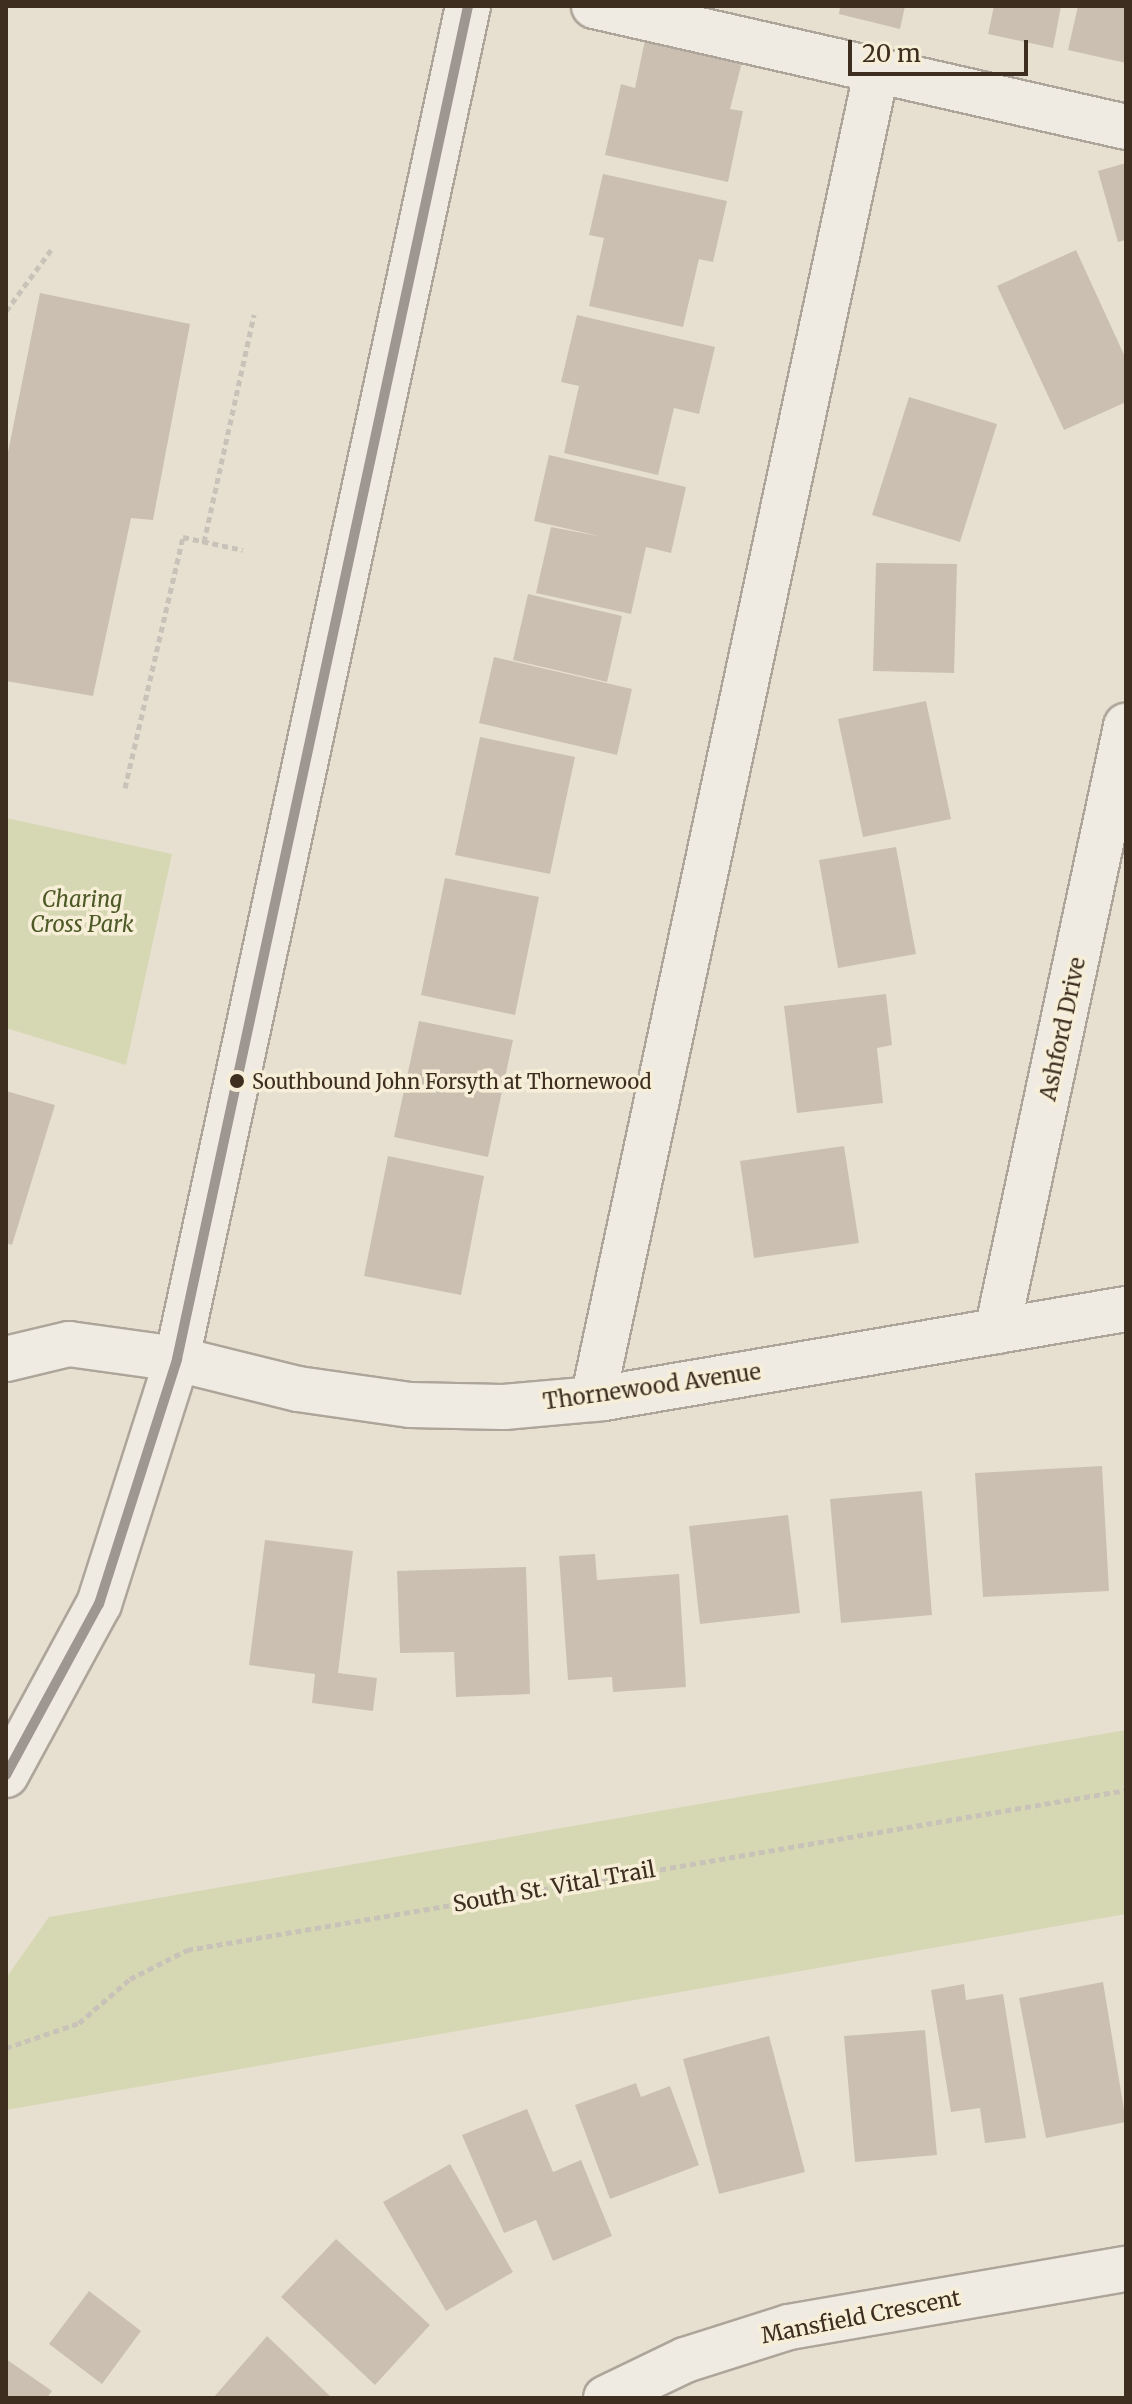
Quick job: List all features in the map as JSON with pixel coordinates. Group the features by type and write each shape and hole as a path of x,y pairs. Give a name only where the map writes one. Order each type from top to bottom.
{"street":[{"path":"6,1775 99,1604 177,1359 468,6"},
{"path":"594,6 876,73 1126,127"},
{"path":"593,1399 876,73"},
{"name":"Ashford Drive","path":"997,1331 1126,726"},
{"name":"Thornewood Avenue","path":"6,1359 69,1344 177,1359 286,1387 410,1405 593,1399 1126,1309"},
{"name":"Mansfield Crescent","path":"606,2398 685,2360 789,2327 1126,2269"}],"path":[{"path":"6,311 51,250"},
{"path":"204,542 254,314"},
{"path":"125,788 183,537 243,550"},
{"name":"South St. Vital Trail","path":"6,2048 79,2023 130,1979 187,1950 1126,1790"}],"green space":[{"name":"Charing Cross Park","path":"6,818 172,854 126,1065 6,1028"},
{"path":"1126,1730 1126,1914 6,2110 6,1978 49,1917"}],"building":[{"path":"840,6 905,6 900,29 839,14"},
{"path":"994,6 1061,6 1053,48 988,34"},
{"path":"1078,6 1126,6 1126,63 1068,50"},
{"path":"645,40 742,62 730,109 743,111 728,182 605,155 621,84 635,88"},
{"path":"1126,163 1126,240 1118,242 1098,171"},
{"path":"603,174 727,201 713,262 699,259 683,327 589,306 604,238 589,235"},
{"path":"1076,250 1126,359 1126,402 1064,430 997,286"},
{"path":"40,293 190,324 153,520 131,518 93,696 6,681 6,462"},
{"path":"577,315 715,347 699,414 674,408 658,475 564,453 579,386 561,382"},
{"path":"909,397 997,424 960,542 872,515"},
{"path":"549,455 686,487 671,553 646,547 631,614 536,593 551,527 603,537 534,521"},
{"path":"876,563 957,564 954,673 873,671"},
{"path":"528,594 622,616 607,682 513,660"},
{"path":"494,657 632,689 617,755 479,723"},
{"path":"926,701 951,819 863,837 838,719"},
{"path":"480,737 575,757 550,874 455,855"},
{"path":"896,847 916,954 838,968 819,860"},
{"path":"445,878 539,897 515,1015 421,995"},
{"path":"886,994 892,1045 877,1048 883,1103 797,1113 784,1006"},
{"path":"419,1021 513,1040 488,1157 394,1137"},
{"path":"6,1091 55,1105 12,1245 6,1243"},
{"path":"844,1146 859,1243 754,1258 740,1161"},
{"path":"388,1156 484,1176 461,1295 364,1276"},
{"path":"1102,1466 1109,1591 983,1597 975,1473"},
{"path":"922,1491 932,1615 841,1623 830,1499"},
{"path":"788,1515 800,1613 700,1624 689,1526"},
{"path":"265,1540 353,1551 338,1673 377,1678 373,1711 312,1703 315,1674 249,1665"},
{"path":"595,1554 597,1580 679,1574 686,1687 613,1692 612,1677 568,1680 559,1556"},
{"path":"526,1567 530,1694 456,1697 454,1652 400,1653 397,1571"},
{"path":"1103,1982 1126,2122 1046,2138 1019,1998"},
{"path":"964,1984 966,2000 1003,1994 1026,2138 985,2143 980,2108 951,2112 931,1990"},
{"path":"925,2030 937,2155 855,2162 844,2036"},
{"path":"769,2036 805,2172 719,2194 683,2059"},
{"path":"636,2083 641,2097 670,2086 699,2165 610,2199 575,2105"},
{"path":"527,2109 553,2172 581,2160 612,2236 553,2261 536,2220 504,2233 462,2135"},
{"path":"450,2164 513,2272 446,2311 383,2202"},
{"path":"336,2239 430,2325 375,2385 281,2297"},
{"path":"89,2291 141,2331 102,2384 49,2344"},
{"path":"267,2336 332,2398 213,2398"},
{"path":"6,2359 52,2391 47,2398 6,2398"}],"transit line":[{"path":"6,1775 99,1604 177,1359 468,6"}],"place":[{"name":"Southbound John Forsyth at Thornewood","path":"237,1081"}]}
